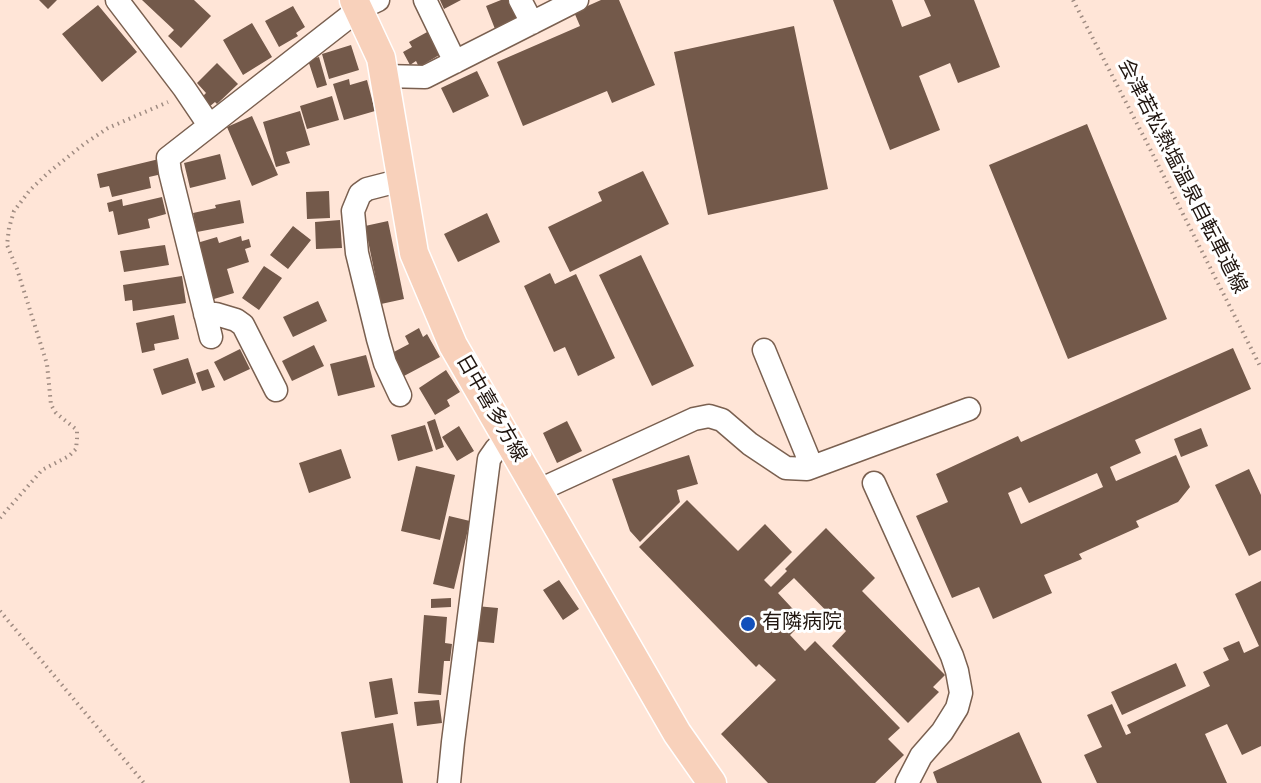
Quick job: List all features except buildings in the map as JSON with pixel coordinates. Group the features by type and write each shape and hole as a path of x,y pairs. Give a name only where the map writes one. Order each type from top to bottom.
{"main road":[{"name":"日中喜多方線","path":"364,3 381,58 414,253 435,306 453,345 677,733 712,783"}],"street":[{"path":"117,0 209,125"},
{"path":"425,0 455,62"},
{"path":"520,0 532,23"},
{"path":"384,76 425,77 578,0"},
{"path":"211,337 168,158 364,3"},
{"path":"400,395 385,363 378,339 357,253 353,211 360,194 367,189 402,180"},
{"path":"205,314 216,314 236,320 243,325 276,390"},
{"path":"764,351 812,467"},
{"path":"537,491 694,419 709,416 722,420 757,449 786,468 807,469 969,409"},
{"path":"449,783 489,459 507,438"},
{"path":"874,483 952,656 961,693 957,708 942,732 921,756 907,783"}],"path":[{"name":"会津若松熱塩温泉自転車道線","path":"1072,0 1261,368"},
{"path":"0,518 42,470 69,456 76,449 77,439 77,430 56,413 51,405 47,364 17,269 7,245 14,211 30,190 84,144 108,128 187,93"},
{"path":"0,611 144,783"}],"place":[{"name":"有隣病院","path":"748,624"}]}
